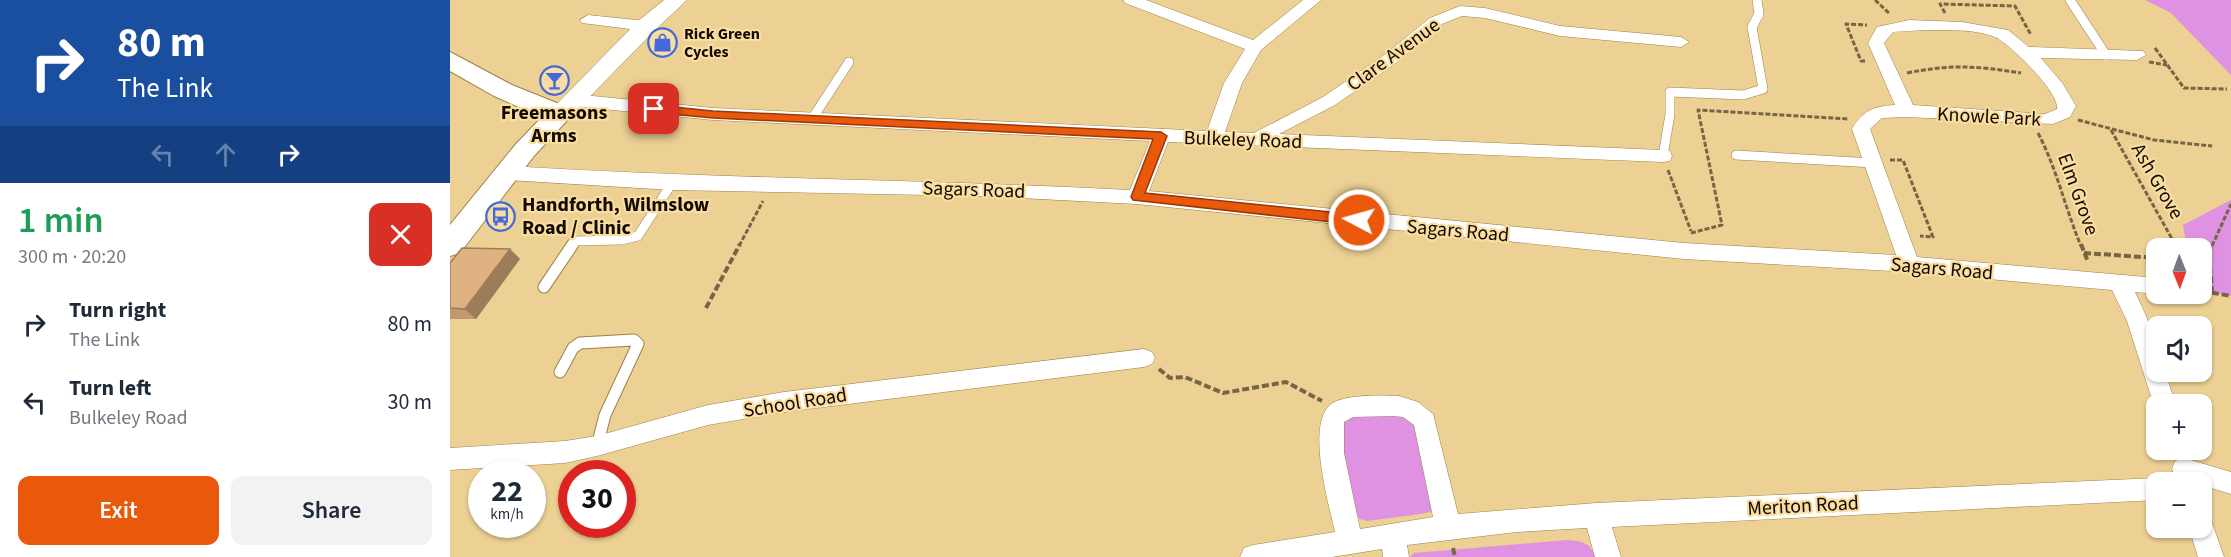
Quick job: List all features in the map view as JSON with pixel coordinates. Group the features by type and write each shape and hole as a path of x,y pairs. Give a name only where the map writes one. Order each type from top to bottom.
{"main road":[{"path":"450,60 477,79 516,98 566,107"},
{"path":"450,246 506,173 566,107"}],"street":[{"path":"566,107 646,26 677,0"},
{"path":"1131,0 1255,47"},
{"path":"1214,138 1233,83 1255,47 1313,0"},
{"name":"Clare Avenue","path":"1259,139 1277,127 1329,101 1390,59 1436,21 1460,11 1485,13 1560,31 1681,42"},
{"path":"588,20 646,26"},
{"name":"Knowle Park","path":"1906,111 1876,43 1881,33 1898,26 1987,29 2003,35 2048,78 2067,106 2064,113 2047,120 1906,111 1869,116 1861,129 1909,264"},
{"path":"2023,52 2106,55 2142,51"},
{"name":"Bulkeley Road","path":"566,107 1161,136 1663,156"},
{"path":"1137,197 1161,136"},
{"name":"Sagars Road","path":"506,173 672,183 979,189 1137,197 1684,251 1909,264 2146,285"},
{"path":"2119,282 2138,321 2161,394"},
{"name":"School Road","path":"450,459 528,456 597,446 708,415 784,402 1144,358"},
{"path":"1350,543 1330,442 1330,429 1336,413 1362,407 1398,405 1419,413 1425,421 1448,527"},
{"path":"2184,467 2231,483"},
{"name":"Meriton Road","path":"1253,557 1350,543 1394,546 1448,527 1596,515 2146,490"},
{"path":"1596,515 1608,557"},
{"path":"2205,538 2211,557"}],"lane":[{"path":"1663,156 1670,114 1670,92 1681,90 1743,95 1756,93 1762,89 1752,27 1758,14 1757,0"},
{"path":"2070,0 2106,55"},
{"path":"812,119 849,62"},
{"path":"1736,154 1872,161"},
{"path":"544,287 575,241 621,240 638,236 672,183"},
{"path":"560,372 573,348 580,343 634,340 638,344 605,415 597,446"}],"path":[{"path":"2142,51 2155,48 2184,88 2227,89"},
{"path":"1889,72 1917,73 1941,66 1977,66 2048,78"},
{"path":"2064,113 2111,129 2163,142 2212,146"},
{"path":"1828,117 1854,119"},
{"name":"Elm Grove","path":"2031,119 2053,161 2067,213 2095,280"},
{"name":"Ash Grove","path":"2111,129 2172,238"},
{"path":"1663,156 1691,231"},
{"path":"1872,161 1904,160 1933,237 1899,235"},
{"path":"706,308 772,185"},
{"path":"2212,245 2231,204"},
{"path":"2084,253 2146,257"},
{"path":"2212,293 2231,296"},
{"path":"1144,358 1170,378 1185,377 1223,393 1286,382 1324,402 1336,413"}],"shaded area":[{"path":"2145,0 2231,0 2231,75 2171,13"},
{"path":"2231,200 2231,296 2212,293 2212,238 2185,238 2183,225"},
{"path":"1399,413 1416,423 1435,506 1430,512 1421,514 1367,521 1360,519 1353,513 1339,429 1342,422 1350,417"},
{"path":"1567,540 1588,545 1595,557 1410,557 1414,553"}],"building":[{"path":"462,248 510,249 465,309 450,308 450,263"}],"place":[{"name":"Rick Green Cycles","path":"663,42"},
{"name":"Freemasons Arms","path":"554,81"},
{"name":"Handforth, Wilmslow Road / Clinic","path":"501,216"}],"route":[{"path":"654,109 713,114 1161,136 1137,197 1359,220"}]}
